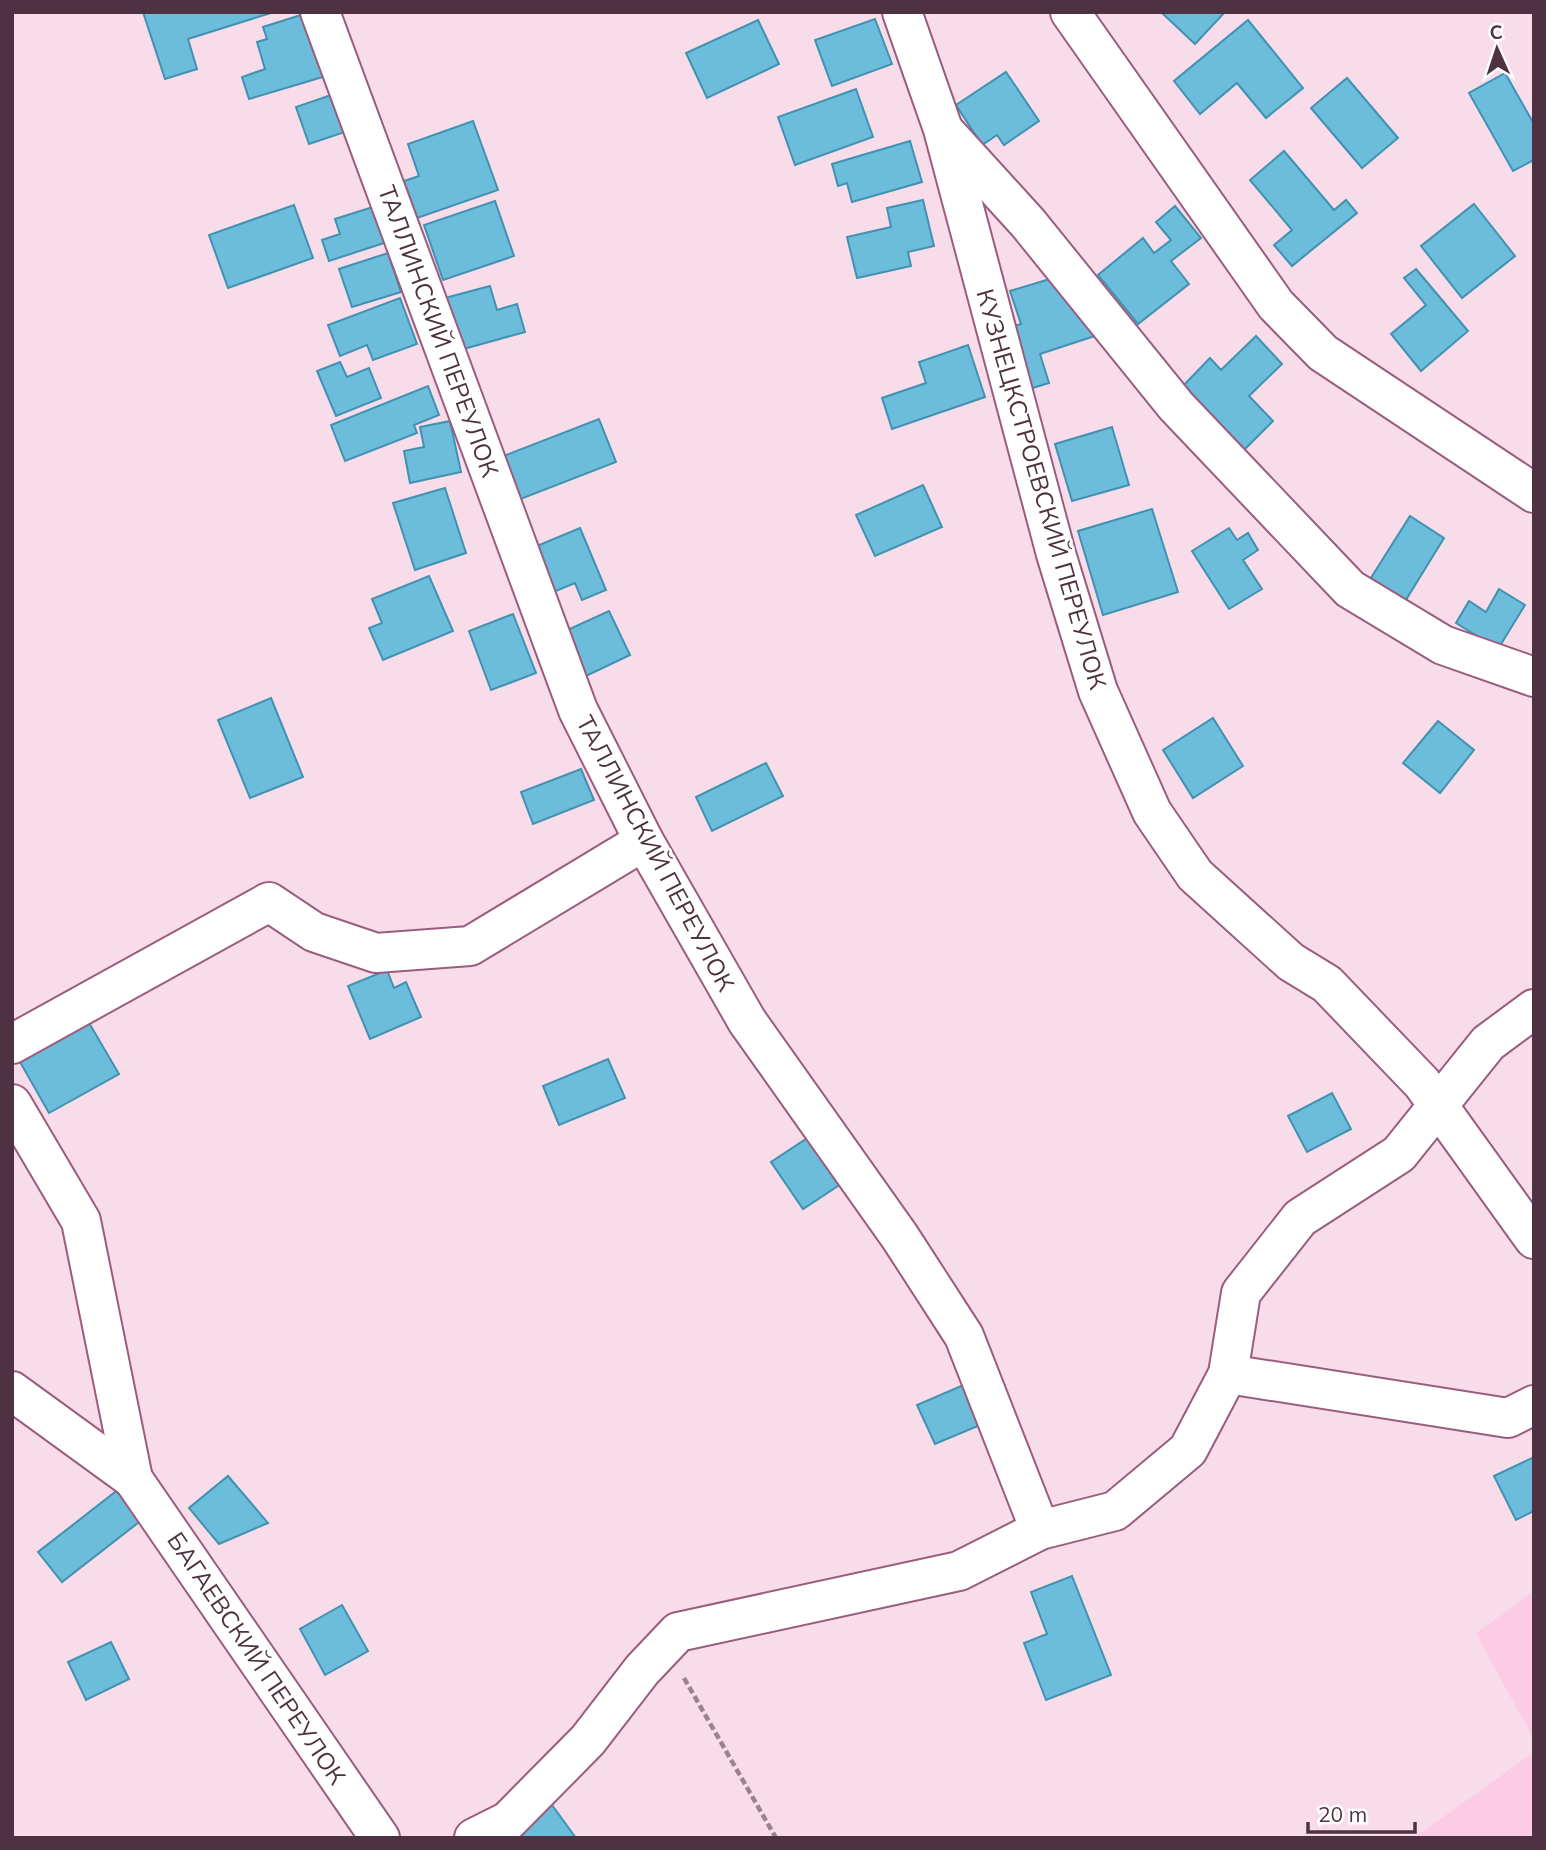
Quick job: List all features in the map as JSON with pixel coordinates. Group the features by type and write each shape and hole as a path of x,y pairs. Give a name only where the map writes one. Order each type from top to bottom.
{"street":[{"name":"ТАЛЛИНСКИЙ ПЕРЕУЛОК","path":"320,12 578,710 644,841 747,1021 900,1237 964,1336 1040,1530"},
{"name":"КУЗНЕЦКСТРОЕВСКИЙ ПЕРЕУЛОК","path":"902,12 943,129 1071,604 1098,691 1152,812 1195,875 1291,962 1327,984 1422,1083 1534,1239"},
{"path":"1070,12 1286,315 1323,353 1534,493"},
{"name":"КУЗНЕЦКСТРОЕВСКИЙ ПЕРЕУЛОК","path":"943,129 1028,223 1176,406 1350,589 1443,645 1532,669"},
{"path":"12,1044 269,902 314,932 376,953 470,946 644,841"},
{"path":"474,1838 509,1821 588,1740 642,1670 678,1632 959,1571 1040,1530 1115,1511 1188,1450 1228,1374 1241,1293 1300,1218 1399,1154 1488,1043 1534,1009"},
{"name":"БАГАЕВСКИЙ ПЕРЕУЛОК","path":"12,1104 81,1221 133,1479"},
{"path":"1228,1374 1508,1419 1534,1405"},
{"name":"БАГАЕВСКИЙ ПЕРЕУЛОК","path":"12,1391 133,1479 380,1838"}],"path":[{"path":"665,1645 776,1838"}],"shaded area":[{"path":"1534,1591 1534,1740 1476,1633"},
{"path":"1534,1752 1534,1838 1414,1838"}],"building":[{"path":"143,12 274,12 188,39 197,69 165,79"},
{"path":"1161,12 1225,12 1195,44"},
{"path":"307,13 326,76 249,99 242,77 265,69 257,42 267,39 263,27"},
{"path":"875,19 892,64 832,86 815,40"},
{"path":"758,20 779,64 707,98 686,53"},
{"path":"1248,20 1303,88 1266,118 1237,83 1200,114 1174,81"},
{"path":"1006,72 1039,121 1004,145 997,135 982,145 956,105"},
{"path":"1505,73 1534,124 1534,160 1513,171 1469,93"},
{"path":"1347,78 1398,138 1362,168 1311,108"},
{"path":"856,89 873,137 795,165 778,117"},
{"path":"331,95 345,132 309,144 296,107"},
{"path":"473,121 498,190 417,218 404,181 419,176 408,144"},
{"path":"910,141 922,182 852,202 847,183 838,186 832,164"},
{"path":"1284,151 1334,210 1346,200 1357,213 1292,266 1274,245 1292,230 1250,180"},
{"path":"923,200 934,246 908,252 911,266 857,278 847,237 891,227 887,208"},
{"path":"495,201 514,256 443,280 424,225"},
{"path":"1474,204 1515,256 1462,298 1421,246"},
{"path":"294,205 313,258 228,288 209,235"},
{"path":"376,206 387,242 329,261 322,240 340,234 335,219"},
{"path":"1175,206 1201,238 1171,261 1189,284 1138,324 1098,275 1143,238 1154,253 1171,240 1156,222"},
{"path":"388,253 401,292 352,307 339,269"},
{"path":"1416,269 1468,331 1421,371 1391,334 1426,305 1404,278"},
{"path":"1053,278 1095,336 1040,354 1049,383 1026,390 1007,328 1021,324 1010,291"},
{"path":"490,286 497,310 517,304 525,332 460,350 445,298"},
{"path":"400,298 417,344 373,360 367,345 340,356 328,325"},
{"path":"1256,336 1282,364 1249,396 1273,421 1240,454 1178,391 1210,358 1221,370"},
{"path":"968,345 985,397 892,429 882,398 926,383 919,362"},
{"path":"340,362 347,377 369,368 381,398 336,416 317,371"},
{"path":"428,386 439,415 414,425 417,433 345,461 331,425"},
{"path":"599,419 616,462 518,500 501,457"},
{"path":"450,421 461,472 410,483 404,451 424,447 420,427"},
{"path":"1112,427 1129,485 1072,501 1055,444"},
{"path":"923,485 942,527 875,556 856,515"},
{"path":"445,488 466,553 415,570 393,503"},
{"path":"1152,509 1178,592 1103,615 1078,531"},
{"path":"1410,516 1444,538 1404,603 1369,581"},
{"path":"580,528 606,590 582,600 575,583 551,593 532,548"},
{"path":"1229,528 1237,540 1248,533 1258,550 1243,560 1262,589 1229,609 1192,551"},
{"path":"429,576 453,631 383,660 369,628 382,623 372,599"},
{"path":"1499,589 1525,605 1498,649 1456,623 1469,601 1486,612"},
{"path":"609,611 630,655 584,677 563,632"},
{"path":"513,614 536,673 491,690 469,631"},
{"path":"271,698 303,777 250,798 218,720"},
{"path":"1213,718 1243,766 1193,798 1163,750"},
{"path":"1438,721 1474,750 1440,793 1403,763"},
{"path":"766,763 783,796 712,831 696,797"},
{"path":"581,769 594,800 533,824 521,792"},
{"path":"387,970 394,988 406,982 421,1017 370,1039 348,986"},
{"path":"85,1016 119,1074 49,1113 16,1055"},
{"path":"608,1059 625,1098 559,1125 543,1086"},
{"path":"1332,1093 1351,1129 1307,1152 1288,1116"},
{"path":"815,1133 847,1180 803,1209 771,1162"},
{"path":"968,1383 985,1423 935,1444 917,1405"},
{"path":"1534,1457 1534,1511 1516,1520 1494,1476"},
{"path":"228,1476 268,1523 219,1544 189,1508"},
{"path":"119,1489 143,1519 62,1582 38,1552"},
{"path":"1072,1576 1111,1675 1046,1700 1024,1643 1047,1634 1031,1592"},
{"path":"342,1605 368,1651 325,1675 300,1629"},
{"path":"111,1642 129,1679 86,1700 68,1662"},
{"path":"552,1805 576,1838 507,1838"}]}
